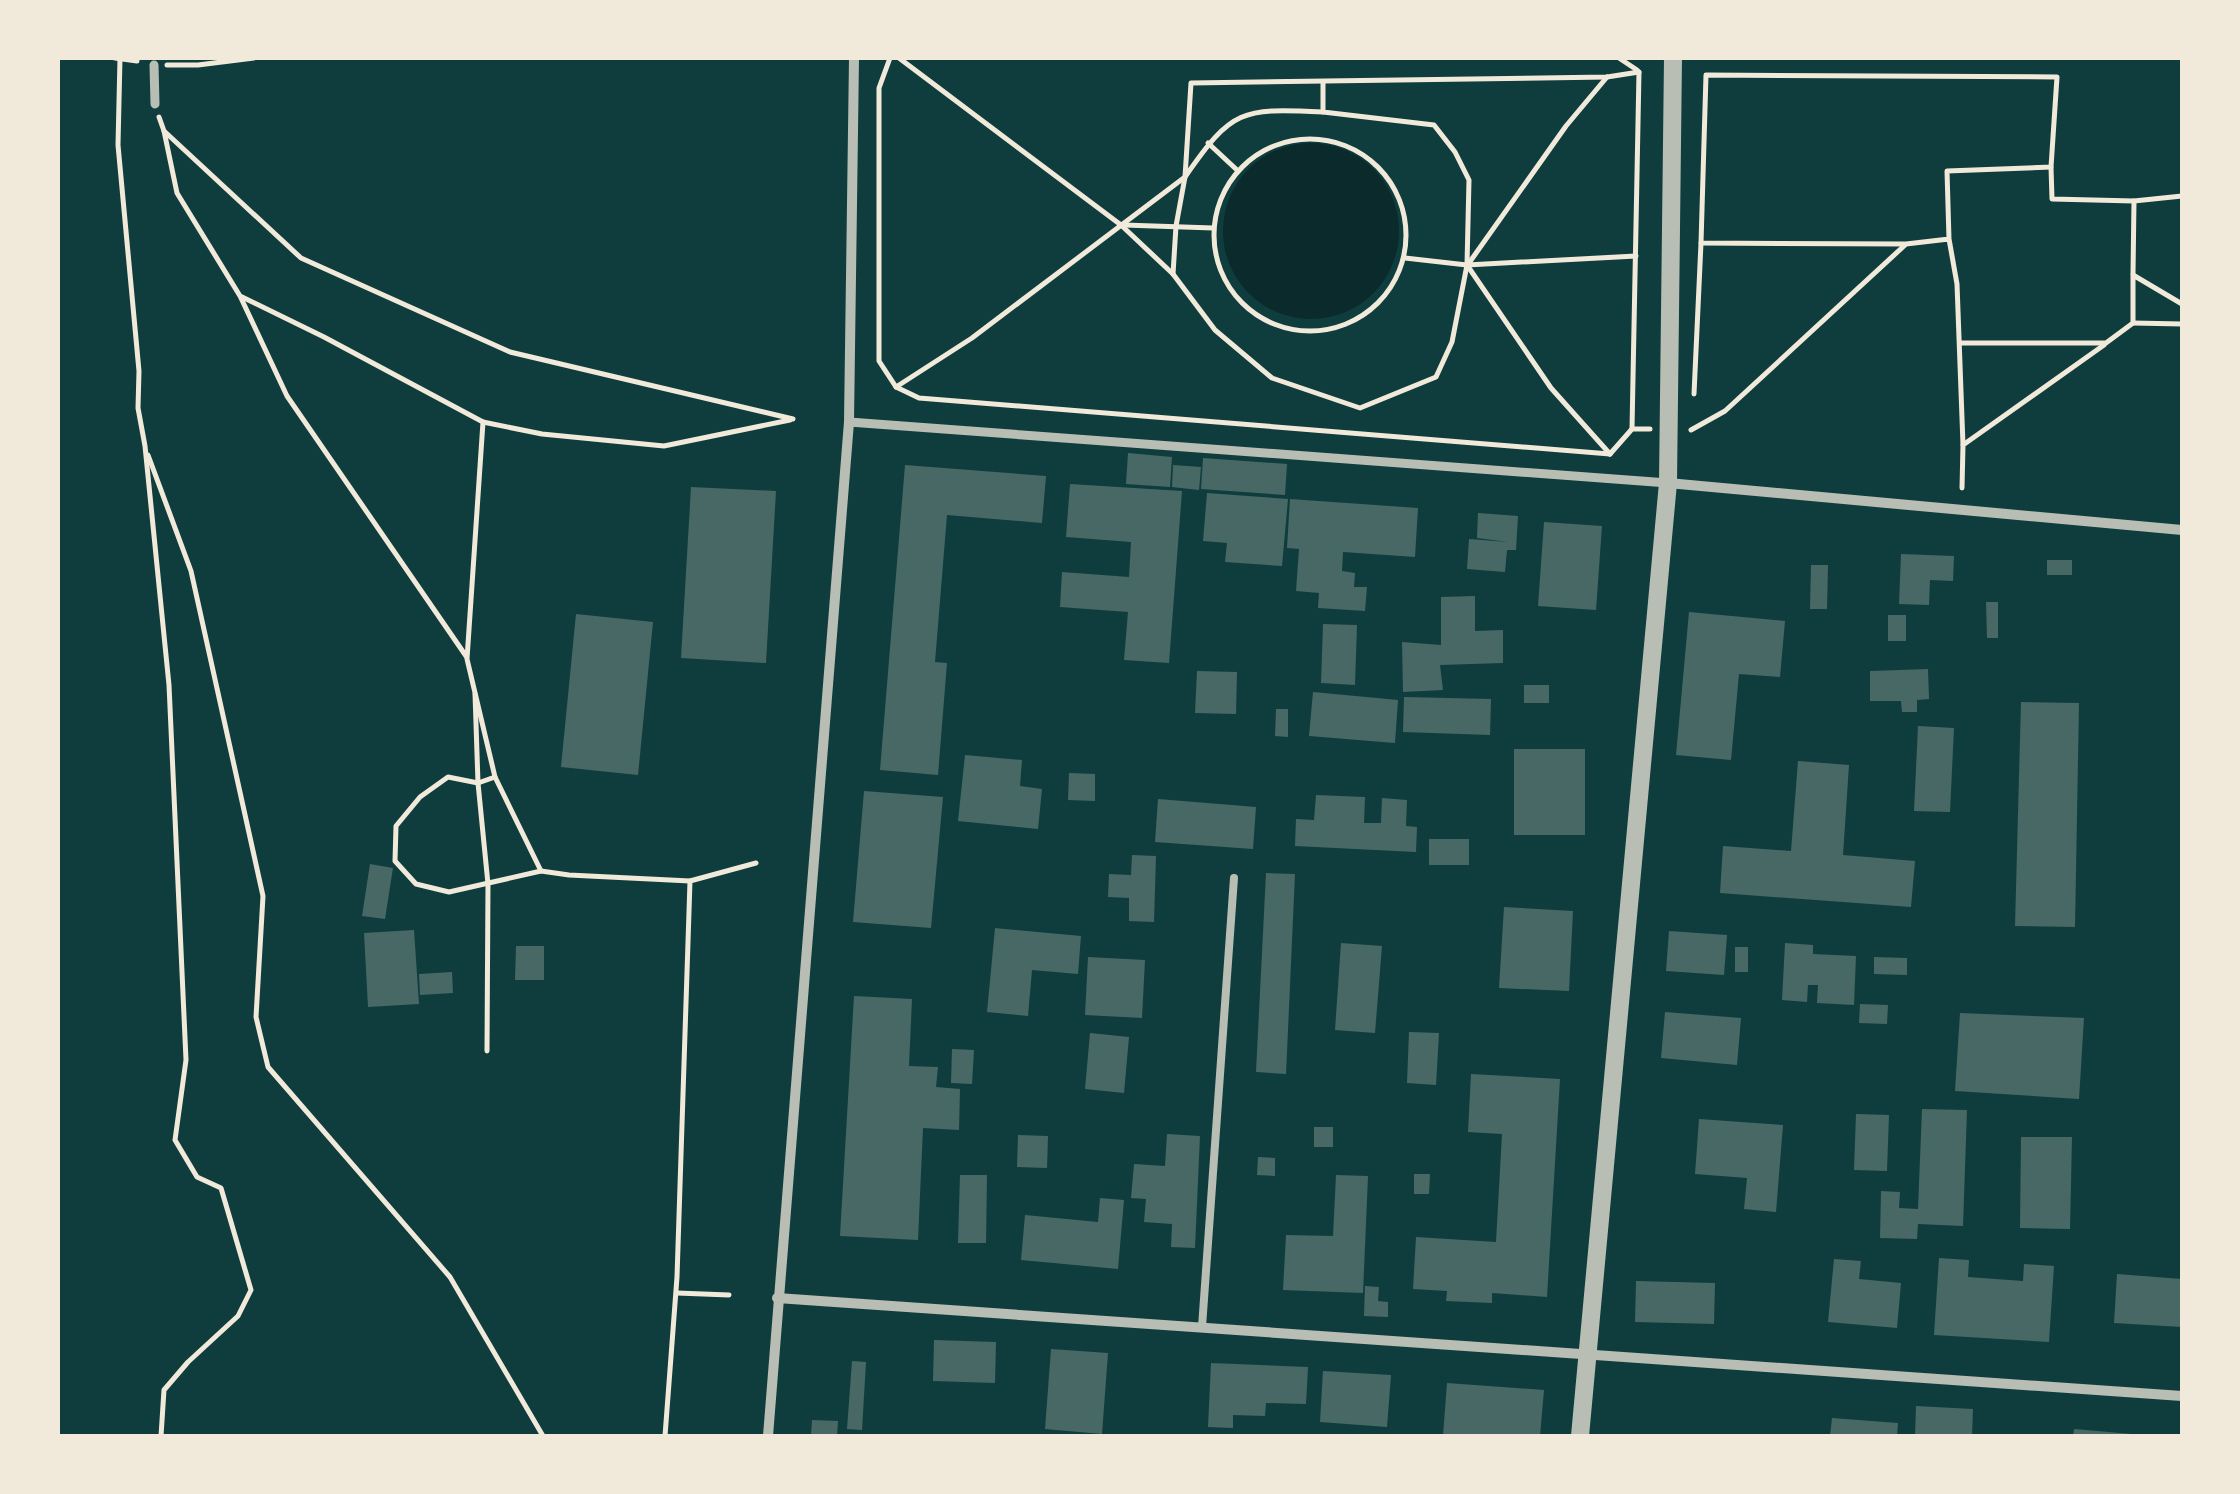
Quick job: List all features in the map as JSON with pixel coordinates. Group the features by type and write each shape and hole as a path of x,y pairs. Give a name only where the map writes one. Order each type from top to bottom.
{"street":[{"path":"768,1436 776,1298 849,422 854,58"},
{"path":"1580,1436 1668,483 1673,58"},
{"path":"154,65 155,104"},
{"path":"849,422 1668,483 2182,530"},
{"path":"776,1298 2182,1396"}],"lane":[{"path":"1202,1326 1234,878"}],"path":[{"path":"117,58 118,145 139,371 138,408 169,685 186,1060 175,1140 197,1177 220,1188 251,1290 238,1316 164,1390 160,1436"},
{"path":"154,65 198,65 254,58"},
{"path":"890,58 879,88 879,361 896,387 918,398 1610,454"},
{"path":"896,387 972,338 1121,225 1185,177 1208,143 1238,116 1273,110 1323,112 1434,126 1455,152 1469,180 1467,265 1452,342 1436,377 1360,408 1272,378 1214,330 1173,274 1121,225 899,58"},
{"path":"1619,58 1639,72"},
{"path":"1610,454 1632,429 1639,72"},
{"path":"1173,274 1185,177 1190,84 1607,77 1639,72"},
{"path":"1692,430 1706,75 2057,77 2052,199 2182,196"},
{"path":"1467,265 1566,126 1607,77"},
{"path":"1323,82 1323,112"},
{"path":"155,104 177,192 240,296 287,396 468,658 495,777 541,871"},
{"path":"164,131 301,258 510,352 793,420 664,446 542,434 483,422 240,296"},
{"path":"1293,139 1325,139 1355,149 1381,168 1399,195 1407,226 1405,258 1392,287 1370,311 1342,326 1311,332 1279,327 1251,312 1229,289 1216,260 1212,228 1220,197 1237,170 1262,150 1293,139"},
{"path":"1208,143 1237,170"},
{"path":"1962,488 1961,343 1957,284 1948,238 1946,170 2051,168"},
{"path":"2133,324 2134,200"},
{"path":"1121,225 1212,228"},
{"path":"1701,242 1906,244 1948,238"},
{"path":"1632,429 1692,430 1725,412 1906,244"},
{"path":"1405,258 1467,265 1637,256"},
{"path":"1467,265 1551,388 1610,454"},
{"path":"2133,275 2182,304"},
{"path":"1963,444 2133,324 2182,324"},
{"path":"1961,343 2106,343"},
{"path":"468,658 483,422"},
{"path":"145,446 191,572 263,896 256,1017 268,1067 450,1277 543,1436"},
{"path":"475,681 478,783 488,884 487,1051"},
{"path":"495,777 478,783 448,777 420,796 396,826 396,861 416,884 449,892 541,871 690,881 756,863"},
{"path":"666,1436 676,1293 690,881"},
{"path":"676,1293 729,1295"}],"water":[{"path":"1311,143 1344,150 1373,169 1392,198 1399,231 1392,264 1373,293 1344,312 1311,319 1278,312 1249,293 1230,264 1223,231 1230,198 1249,169 1278,150"}],"building":[{"path":"1128,453 1172,457 1170,487 1126,484"},
{"path":"1203,458 1287,464 1285,495 1201,489"},
{"path":"905,465 1046,476 1042,523 947,515 935,662 947,663 938,775 880,770"},
{"path":"1173,465 1201,467 1199,490 1172,487"},
{"path":"1070,484 1182,491 1169,663 1124,660 1128,612 1060,607 1062,572 1129,577 1131,542 1066,537"},
{"path":"691,487 776,491 766,663 681,658"},
{"path":"1207,493 1288,499 1282,566 1225,562 1227,543 1203,541"},
{"path":"1290,499 1418,508 1415,557 1343,552 1342,571 1355,573 1354,587 1367,587 1365,611 1318,608 1319,593 1296,591 1299,549 1287,548"},
{"path":"1478,513 1518,516 1516,550 1507,550 1505,572 1467,569 1469,539 1508,542 1477,538"},
{"path":"1544,522 1602,526 1596,610 1538,606"},
{"path":"1901,554 1954,556 1953,581 1930,580 1929,605 1899,604"},
{"path":"2047,560 2072,560 2072,575 2047,575"},
{"path":"1811,565 1828,565 1827,609 1810,609"},
{"path":"1475,596 1475,631 1503,630 1503,663 1440,665 1443,690 1403,692 1402,642 1441,645 1441,597"},
{"path":"1986,602 1998,602 1998,638 1987,638"},
{"path":"1689,612 1785,621 1780,677 1739,674 1731,760 1676,755"},
{"path":"576,614 653,622 638,775 561,767"},
{"path":"1888,615 1906,615 1906,641 1888,641"},
{"path":"1323,624 1357,625 1355,685 1321,683"},
{"path":"1928,669 1929,699 1917,700 1917,712 1902,712 1901,701 1870,701 1870,671"},
{"path":"1197,671 1237,672 1236,714 1195,713"},
{"path":"1524,685 1549,685 1549,703 1524,703"},
{"path":"1313,692 1398,700 1395,743 1309,736"},
{"path":"1404,697 1491,699 1490,735 1403,732"},
{"path":"2021,702 2079,703 2075,927 2015,926"},
{"path":"1276,709 1288,709 1288,737 1275,736"},
{"path":"1918,726 1954,728 1950,812 1914,811"},
{"path":"1514,749 1585,749 1585,835 1514,835"},
{"path":"965,755 1022,760 1020,786 1042,789 1038,829 958,821"},
{"path":"1798,761 1849,765 1843,855 1915,861 1911,907 1720,893 1723,846 1791,851"},
{"path":"1069,773 1095,774 1095,801 1068,800"},
{"path":"864,791 943,797 931,928 853,922"},
{"path":"1316,795 1365,797 1364,823 1381,823 1382,798 1407,800 1406,826 1417,827 1416,852 1295,846 1296,819 1314,820"},
{"path":"1158,799 1256,807 1253,849 1155,842"},
{"path":"1429,839 1469,839 1469,865 1429,865"},
{"path":"1132,855 1156,856 1154,922 1129,921 1129,898 1108,897 1109,874 1131,875"},
{"path":"370,864 393,868 385,919 362,916"},
{"path":"1266,873 1295,874 1286,1074 1256,1072"},
{"path":"1504,907 1573,911 1569,991 1499,988"},
{"path":"995,928 1081,936 1078,974 1032,970 1028,1016 987,1012"},
{"path":"414,930 419,1004 368,1007 364,933"},
{"path":"1669,931 1727,935 1724,975 1666,971"},
{"path":"1341,943 1382,946 1375,1033 1335,1030"},
{"path":"1785,943 1813,945 1813,954 1856,956 1854,1005 1817,1003 1818,985 1808,985 1807,1002 1782,1000"},
{"path":"516,946 544,946 544,980 515,980"},
{"path":"1735,947 1748,947 1748,972 1735,972"},
{"path":"1088,957 1145,960 1142,1018 1085,1015"},
{"path":"1874,957 1907,958 1907,975 1874,974"},
{"path":"452,972 453,993 420,995 419,974"},
{"path":"854,996 912,999 909,1066 938,1067 936,1087 960,1089 959,1130 923,1128 918,1240 840,1236"},
{"path":"1860,1004 1888,1005 1887,1024 1859,1023"},
{"path":"1665,1012 1741,1018 1737,1065 1661,1058"},
{"path":"1960,1013 2084,1018 2079,1099 1955,1091"},
{"path":"1409,1032 1439,1033 1436,1085 1407,1083"},
{"path":"1090,1033 1129,1037 1124,1093 1085,1089"},
{"path":"952,1049 974,1050 972,1084 951,1083"},
{"path":"1471,1074 1560,1079 1547,1297 1492,1293 1492,1303 1446,1301 1447,1291 1413,1289 1416,1237 1496,1242 1502,1134 1468,1132"},
{"path":"1922,1109 1967,1110 1963,1226 1918,1224 1917,1239 1880,1238 1881,1191 1900,1192 1899,1208 1918,1209"},
{"path":"1856,1114 1889,1115 1887,1171 1854,1170"},
{"path":"1699,1119 1783,1125 1776,1212 1744,1209 1747,1178 1695,1174"},
{"path":"1314,1127 1333,1127 1333,1147 1314,1147"},
{"path":"1167,1134 1200,1136 1195,1248 1171,1247 1172,1224 1144,1222 1146,1199 1131,1198 1134,1164 1165,1166"},
{"path":"1018,1135 1048,1136 1047,1168 1017,1167"},
{"path":"2021,1137 2072,1137 2070,1229 2020,1228"},
{"path":"1258,1157 1275,1158 1275,1176 1257,1175"},
{"path":"1414,1174 1430,1174 1429,1194 1414,1194"},
{"path":"960,1175 987,1175 986,1243 958,1243"},
{"path":"1336,1175 1368,1176 1363,1293 1283,1290 1286,1235 1333,1236"},
{"path":"1100,1198 1124,1200 1118,1269 1021,1260 1025,1215 1098,1222"},
{"path":"1939,1258 1969,1260 1968,1277 2023,1281 2024,1264 2054,1266 2049,1342 1934,1335"},
{"path":"1834,1259 1861,1261 1859,1279 1901,1283 1897,1328 1828,1322"},
{"path":"2117,1274 2182,1279 2182,1327 2114,1323"},
{"path":"1636,1281 1715,1283 1714,1324 1635,1322"},
{"path":"1365,1286 1379,1287 1378,1301 1388,1302 1388,1317 1364,1316"},
{"path":"934,1340 996,1342 995,1383 933,1381"},
{"path":"1051,1349 1108,1353 1102,1434 1045,1429"},
{"path":"852,1361 866,1362 862,1430 847,1429"},
{"path":"1211,1363 1308,1367 1306,1404 1266,1403 1265,1416 1233,1415 1233,1428 1208,1427"},
{"path":"1323,1371 1391,1375 1387,1427 1320,1422"},
{"path":"1447,1383 1544,1390 1540,1436 1443,1436"},
{"path":"1916,1406 1973,1409 1972,1436 1915,1436"},
{"path":"1832,1418 1898,1423 1897,1436 1830,1436"},
{"path":"812,1420 838,1421 837,1436 811,1436"},
{"path":"2074,1429 2132,1434 2132,1436 2073,1436"}]}
